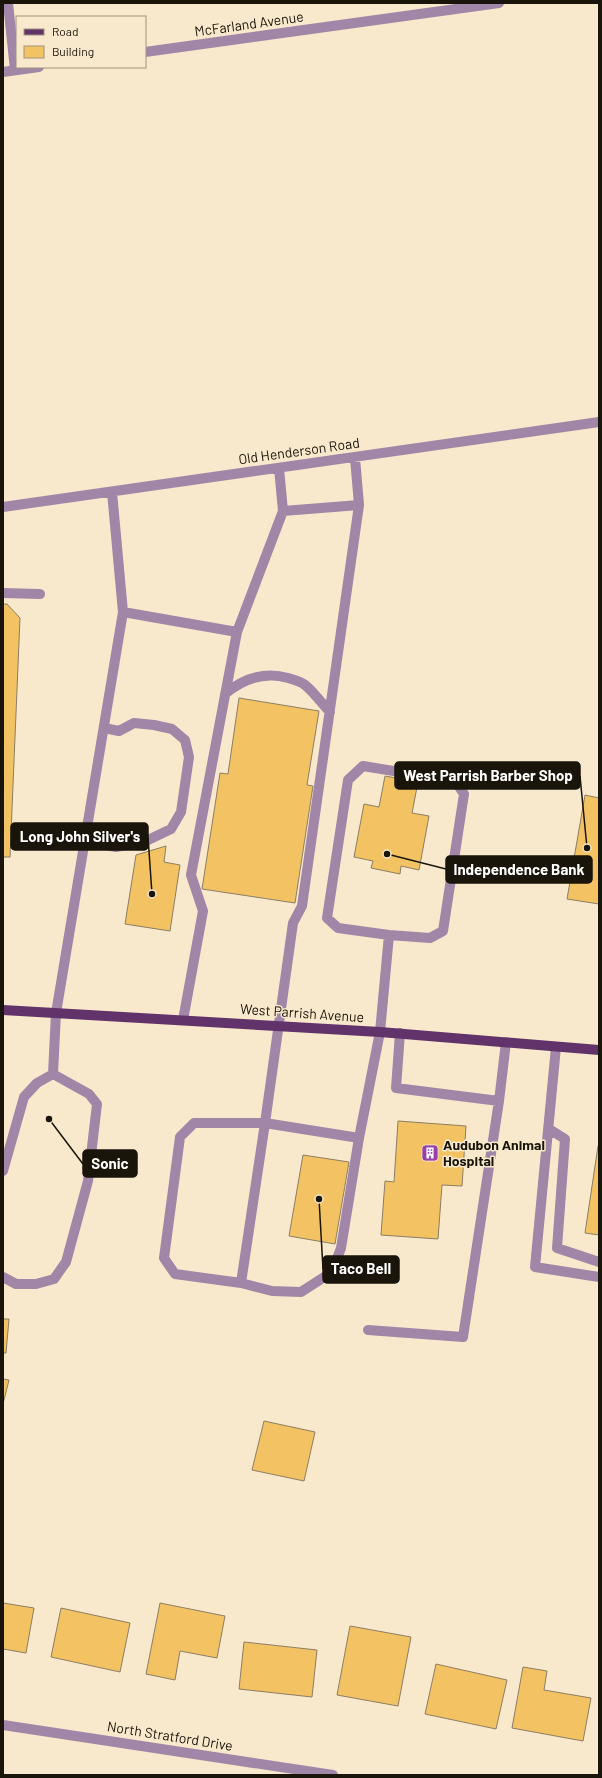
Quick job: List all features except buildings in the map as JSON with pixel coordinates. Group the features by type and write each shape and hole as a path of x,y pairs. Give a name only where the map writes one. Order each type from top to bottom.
{"main road":[{"name":"West Parrish Avenue","path":"3,1010 380,1032 599,1050"}],"street":[{"path":"8,3 15,70"},
{"name":"McFarland Avenue","path":"146,52 499,3"},
{"path":"3,72 31,68"},
{"name":"Old Henderson Road","path":"3,507 599,422"},
{"path":"241,1283 293,923 302,906 359,505 355,458"},
{"path":"183,1020 203,911 191,875 238,632 283,511 279,468"},
{"path":"53,1074 56,1013 123,612 112,492"},
{"path":"283,511 359,505"},
{"path":"3,593 40,594"},
{"path":"123,612 238,632"},
{"path":"225,694 233,687 252,677 264,675 281,676 305,685 330,712"},
{"path":"85,841 116,847 146,841 171,829 181,812 189,757 185,740 172,729 154,724 134,723 119,731 104,728"},
{"path":"364,766 455,781 464,794 443,931 430,938 389,935 338,928 327,918 348,780 364,766"},
{"path":"359,1138 265,1123 194,1123 180,1137 164,1258 175,1274 241,1283 272,1291 301,1292 332,1272 341,1248 359,1138 380,1032 389,935"},
{"path":"400,1034 396,1088 499,1101"},
{"path":"368,1330 463,1337 499,1101 506,1042"},
{"path":"556,1047 535,1267 599,1278"},
{"path":"3,1171 24,1097 37,1083 53,1074"},
{"path":"3,1278 16,1284 36,1284 54,1279 66,1262 88,1181 96,1104 89,1094 53,1074"},
{"path":"548,1129 566,1139 557,1248 599,1262"},
{"name":"North Stratford Drive","path":"3,1725 333,1775"}],"place":[{"name":"West Parrish Barber Shop","path":"587,848"},
{"name":"Independence Bank","path":"387,854"},
{"name":"Long John Silver's","path":"152,894"},
{"name":"Sonic","path":"49,1119"},
{"name":"Audubon Animal Hospital","path":"430,1153"},
{"name":"Taco Bell","path":"319,1199"}]}
